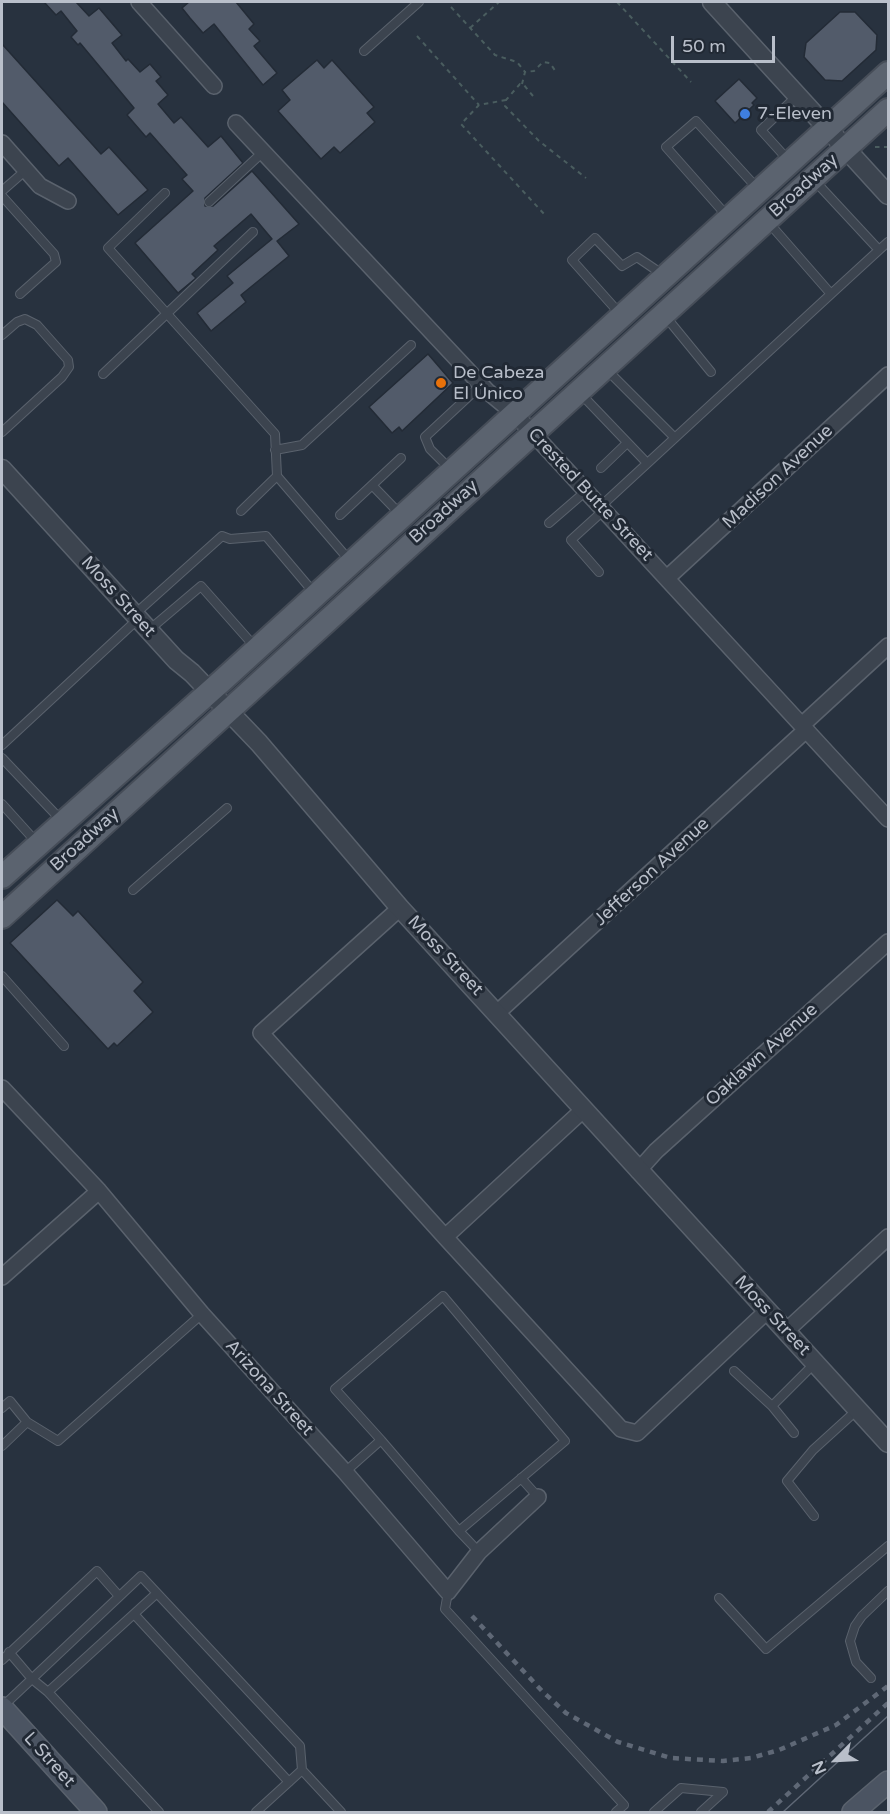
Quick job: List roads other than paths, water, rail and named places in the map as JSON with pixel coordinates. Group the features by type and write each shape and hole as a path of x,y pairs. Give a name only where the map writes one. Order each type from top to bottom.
{"main road":[{"name":"Broadway","path":"2,877 316,595 888,73"},
{"name":"Broadway","path":"2,917 888,110"},
{"name":"L Street","path":"2,1708 96,1812"},
{"path":"853,1812 888,1782"}],"street":[{"path":"139,2 214,86"},
{"path":"712,2 888,195"},
{"name":"Crested Butte Street","path":"236,123 482,384 532,432 888,819"},
{"path":"2,143 40,186 68,201"},
{"name":"Madison Avenue","path":"667,578 888,375"},
{"name":"Moss Street","path":"2,470 140,622 227,710 317,809 400,908 888,1443"},
{"name":"Jefferson Avenue","path":"497,1013 804,727 888,645"},
{"path":"400,908 261,1034 445,1237 621,1429 637,1433 768,1311"},
{"name":"Oaklawn Avenue","path":"638,1171 656,1151 888,942"},
{"name":"Arizona Street","path":"2,1088 99,1191 202,1314 345,1472 448,1592"},
{"path":"445,1237 584,1110"},
{"path":"2,1277 99,1191"},
{"path":"786,1331 888,1237"},
{"path":"448,1592 479,1552 538,1497"}],"lane":[{"path":"364,51 419,2"},
{"path":"791,163 761,130 797,96"},
{"path":"729,219 666,147 696,121 760,191"},
{"path":"209,202 263,152"},
{"path":"20,294 56,262 54,254 2,194 26,170"},
{"path":"813,179 879,250"},
{"path":"165,193 108,248 275,434 277,476 351,562"},
{"path":"766,220 831,294"},
{"path":"103,374 253,232"},
{"path":"622,316 572,260 595,238 622,266 637,257 666,276"},
{"path":"598,572 571,540 647,464 888,242"},
{"path":"663,314 711,372"},
{"path":"2,335 16,322 25,319 37,325 68,360 69,367 62,377 2,432"},
{"path":"274,450 302,445 411,345"},
{"path":"604,367 675,438"},
{"path":"452,471 430,448 425,437 482,384"},
{"path":"578,391 647,464"},
{"path":"601,468 627,443"},
{"path":"340,515 401,458"},
{"path":"241,511 277,476"},
{"path":"372,485 402,516"},
{"path":"549,523 586,491"},
{"path":"2,745 140,622 222,536 230,538 266,536 316,595"},
{"path":"140,622 201,586 256,649"},
{"path":"2,758 63,822"},
{"path":"2,804 39,845"},
{"path":"133,890 227,808"},
{"path":"2,976 64,1046"},
{"path":"459,1532 565,1441 442,1296 334,1389 381,1440 459,1532 479,1552"},
{"path":"2,1408 10,1401 27,1422 58,1442 202,1314"},
{"path":"772,1406 815,1363"},
{"path":"734,1371 772,1406 794,1433"},
{"path":"814,1516 787,1481 813,1449 858,1409"},
{"path":"2,1446 27,1422"},
{"path":"345,1472 381,1440"},
{"path":"521,1478 538,1497"},
{"path":"719,1598 766,1648 888,1546"},
{"path":"2,1660 97,1571 119,1596"},
{"path":"2,1708 141,1576 300,1746 302,1770 341,1812"},
{"path":"871,1678 856,1662 850,1641 855,1626 862,1616 888,1591"},
{"path":"448,1592 445,1609 624,1805 616,1812"},
{"path":"48,1692 157,1593"},
{"path":"134,1614 289,1782"},
{"path":"9,1652 159,1812"},
{"path":"256,1812 302,1770"},
{"path":"654,1812 681,1788 723,1792 701,1812"}],"tram line":[{"path":"783,1812 888,1716"}],"railway":[{"path":"472,1616 542,1691 566,1713 618,1742 671,1758 723,1761 751,1758 779,1750 836,1725 888,1686"},
{"path":"768,1812 888,1703"}],"place":[{"name":"7-Eleven","path":"745,114"},
{"name":"De Cabeza El Único","path":"441,383"}]}
